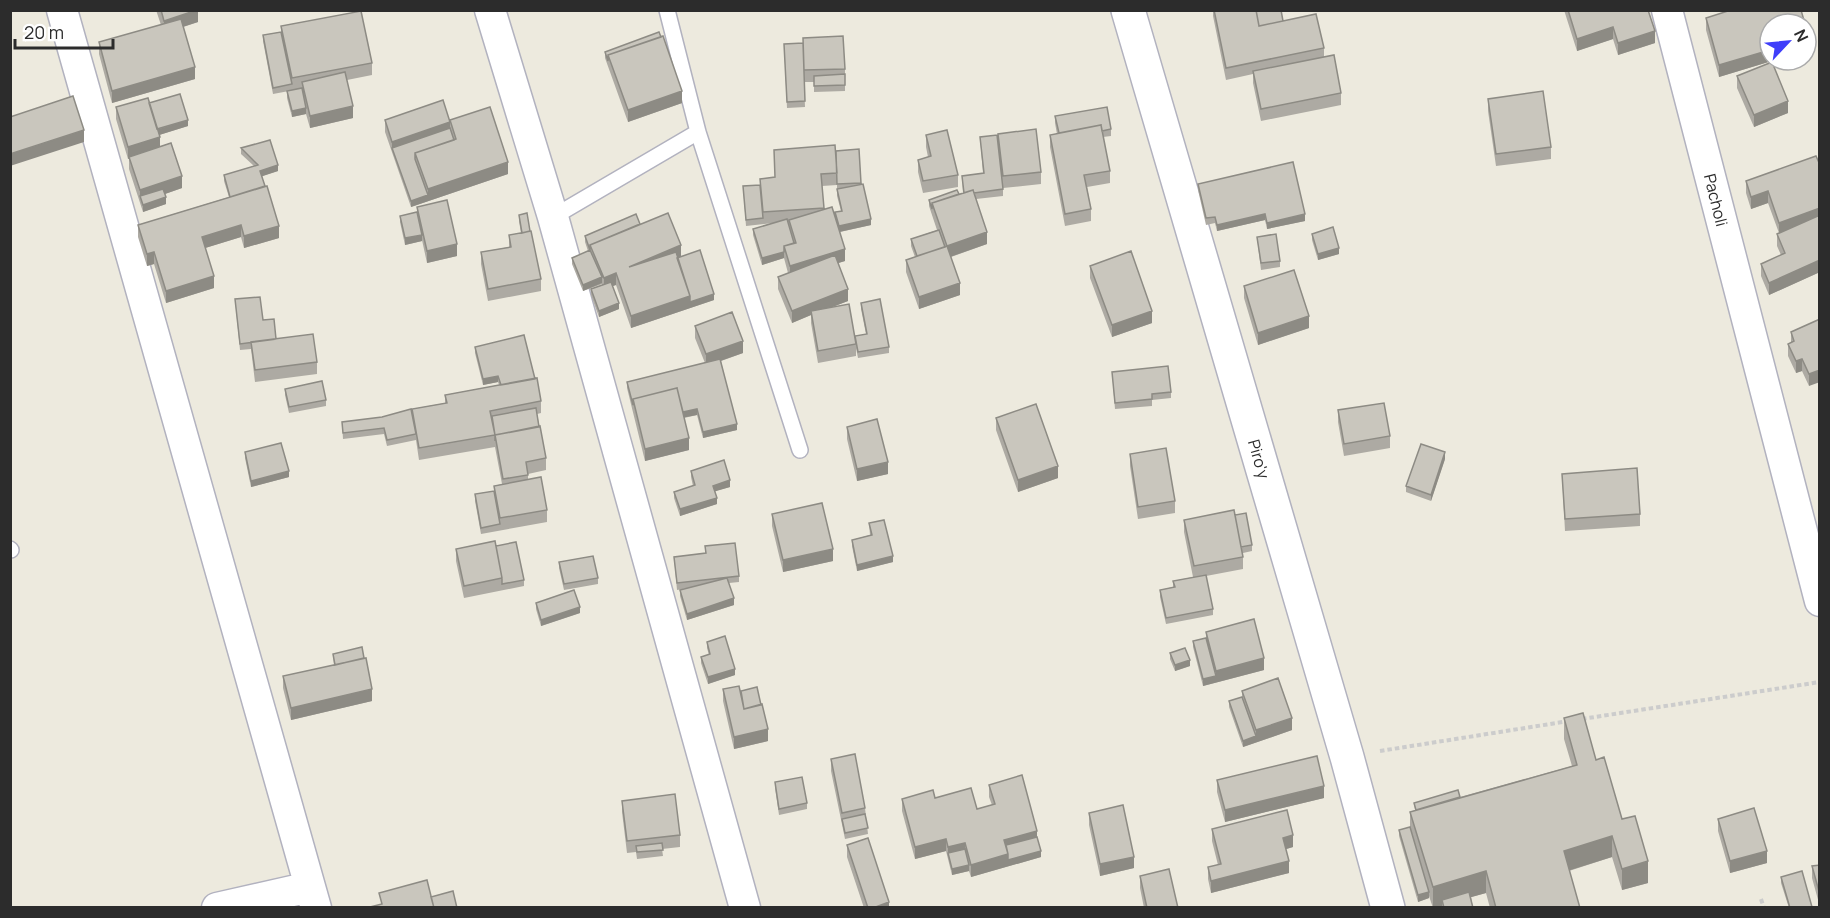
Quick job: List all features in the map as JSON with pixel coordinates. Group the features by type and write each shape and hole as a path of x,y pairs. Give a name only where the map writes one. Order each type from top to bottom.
{"main road":[{"name":"Piro'y","path":"1128,10 1347,757 1388,908"}],"street":[{"path":"62,10 313,897 217,908"},
{"path":"490,10 554,217 745,908"},
{"name":"Pacholi","path":"1667,10 1820,601"}],"lane":[{"path":"667,10 698,132 800,450"},
{"path":"554,217 698,132"}],"path":[{"path":"1347,757 1820,682"},
{"path":"1761,899 1764,908"}],"building":[{"path":"161,10 197,10 164,21"},
{"path":"1214,10 1256,10 1259,26 1316,14 1324,48 1226,68"},
{"path":"1256,10 1281,10 1283,21 1259,26"},
{"path":"1568,10 1648,10 1655,31 1618,43 1613,27 1577,39"},
{"path":"1731,10 1801,10 1802,12 1758,12 1758,54 1719,65 1706,18"},
{"path":"361,11 372,63 292,78 281,26"},
{"path":"181,19 195,67 112,91 99,42"},
{"path":"281,32 292,84 273,88 263,35"},
{"path":"659,32 661,37 608,55 608,61 605,52"},
{"path":"663,36 682,91 628,110 608,55"},
{"path":"843,36 845,69 804,70 803,38"},
{"path":"803,43 805,101 787,102 784,44"},
{"path":"1334,55 1341,93 1261,109 1253,71"},
{"path":"1758,68 1758,72 1776,72 1788,101 1754,115 1737,76"},
{"path":"345,72 353,106 310,116 302,82"},
{"path":"845,74 845,85 814,86 814,76"},
{"path":"302,88 306,108 292,111 287,91"},
{"path":"1543,91 1551,147 1496,154 1488,99"},
{"path":"180,94 188,120 157,129 149,103"},
{"path":"73,96 84,130 10,154 10,117"},
{"path":"148,98 160,137 128,147 116,107"},
{"path":"443,100 450,122 392,142 385,120"},
{"path":"490,107 508,162 428,189 415,153 456,139 450,120"},
{"path":"1107,107 1111,129 1102,131 1101,125 1059,133 1055,116"},
{"path":"1101,125 1110,171 1084,175 1091,209 1065,214 1050,135"},
{"path":"450,128 454,140 415,153 428,195 411,201 392,148"},
{"path":"1036,129 1041,172 1003,176 998,134"},
{"path":"947,130 958,175 923,181 918,160 931,156 926,135"},
{"path":"997,135 1003,189 974,193 973,190 964,193 962,176 984,173 980,137"},
{"path":"270,140 278,165 260,171 265,186 230,197 224,175 258,165 241,148"},
{"path":"171,143 182,176 140,190 129,157"},
{"path":"835,145 837,173 821,174 824,208 763,212 760,179 775,177 774,150"},
{"path":"859,149 861,183 837,184 836,151"},
{"path":"1816,156 1820,165 1820,208 1779,223 1768,191 1751,197 1746,181"},
{"path":"1293,162 1305,214 1267,223 1265,214 1217,225 1215,217 1206,218 1198,184"},
{"path":"863,184 871,219 839,226 835,212 842,211 837,189"},
{"path":"760,185 763,218 746,220 743,186"},
{"path":"267,186 279,226 244,236 241,225 202,237 214,276 166,291 154,252 147,254 138,225"},
{"path":"163,189 166,197 143,205 140,196"},
{"path":"957,190 959,194 932,203 932,209 929,200"},
{"path":"973,190 987,232 947,246 932,203"},
{"path":"447,200 457,244 427,251 417,207"},
{"path":"832,207 845,249 790,266 784,246 796,243 789,220"},
{"path":"417,212 422,235 405,238 400,216"},
{"path":"527,213 530,231 522,233 519,215"},
{"path":"668,213 681,245 629,267 676,252 690,296 631,316 616,273 604,278 590,245"},
{"path":"636,214 640,224 590,245 590,250 585,236"},
{"path":"1820,215 1820,260 1769,283 1761,264 1785,253 1777,234"},
{"path":"787,219 794,243 784,246 784,252 762,258 753,229"},
{"path":"1333,227 1339,248 1318,254 1312,234"},
{"path":"939,230 945,247 917,256 911,239"},
{"path":"531,231 541,279 488,289 481,252 511,247 509,235"},
{"path":"1276,234 1280,261 1261,263 1257,237"},
{"path":"947,246 960,283 919,297 906,260"},
{"path":"590,250 602,277 583,285 572,258"},
{"path":"700,250 714,294 690,302 677,258"},
{"path":"1131,251 1152,311 1112,325 1090,266"},
{"path":"835,255 848,289 792,311 778,277"},
{"path":"1294,270 1309,316 1258,333 1244,286"},
{"path":"611,282 619,303 599,311 591,289"},
{"path":"260,297 263,320 274,319 276,339 240,344 235,299"},
{"path":"880,299 889,347 858,352 855,336 867,334 861,303"},
{"path":"849,304 856,344 818,351 811,311"},
{"path":"732,312 743,341 706,354 695,326"},
{"path":"1820,319 1820,370 1809,374 1802,359 1796,361 1788,344 1794,341 1791,332"},
{"path":"313,334 317,362 255,370 251,342"},
{"path":"524,335 535,379 501,385 498,376 483,379 475,347"},
{"path":"720,359 737,424 703,432 697,409 683,412 677,388 633,399 633,405 627,382"},
{"path":"1168,366 1171,392 1152,394 1152,399 1115,403 1112,372"},
{"path":"537,378 541,401 490,411 495,435 419,448 412,409 447,403 445,395"},
{"path":"322,381 326,400 289,407 285,389"},
{"path":"677,388 689,438 645,449 633,399"},
{"path":"1384,403 1390,436 1344,444 1338,410"},
{"path":"1036,404 1058,466 1018,480 996,418"},
{"path":"536,408 539,427 495,435 492,416"},
{"path":"411,409 416,434 387,440 384,428 343,433 342,422 382,417"},
{"path":"877,419 888,462 857,469 847,427"},
{"path":"540,426 546,458 526,462 528,475 503,479 495,435"},
{"path":"281,443 289,471 251,481 245,452"},
{"path":"1421,444 1445,452 1431,495 1406,486"},
{"path":"1166,448 1175,501 1138,507 1130,454"},
{"path":"724,460 730,480 713,486 717,498 680,509 674,492 695,485 691,471"},
{"path":"1637,468 1640,514 1565,519 1562,474"},
{"path":"541,477 547,510 500,518 494,486"},
{"path":"494,491 500,524 481,528 475,494"},
{"path":"822,503 833,549 783,560 772,514"},
{"path":"1234,510 1243,557 1194,566 1184,520"},
{"path":"1246,513 1252,545 1241,547 1235,515"},
{"path":"884,520 893,556 857,565 852,540 872,535 869,523"},
{"path":"495,541 502,578 464,586 456,549"},
{"path":"516,542 524,580 502,584 496,546"},
{"path":"735,543 739,576 677,583 674,557 706,553 705,546"},
{"path":"593,556 598,578 564,584 559,562"},
{"path":"1206,575 1213,609 1166,618 1160,590 1175,587 1173,581"},
{"path":"727,578 734,598 687,614 680,590"},
{"path":"574,590 580,607 541,620 536,603"},
{"path":"1254,619 1264,658 1216,671 1206,632"},
{"path":"725,636 735,669 708,677 701,657 710,654 707,642"},
{"path":"1206,638 1216,676 1203,679 1193,641"},
{"path":"362,647 364,658 335,665 333,654"},
{"path":"1185,648 1190,660 1175,665 1170,653"},
{"path":"366,658 372,689 291,708 283,676"},
{"path":"1278,678 1292,718 1256,730 1242,691"},
{"path":"739,686 744,709 762,704 768,729 734,737 723,689"},
{"path":"757,687 761,705 744,709 741,691"},
{"path":"1242,697 1256,736 1243,741 1229,701"},
{"path":"1583,713 1596,760 1604,757 1622,819 1635,816 1648,861 1622,869 1612,836 1564,851 1580,908 1496,908 1486,871 1433,887 1410,812 1577,765 1564,718"},
{"path":"855,754 865,808 842,813 831,759"},
{"path":"1317,756 1324,786 1225,810 1217,780"},
{"path":"1022,775 1037,831 1004,840 1008,854 971,865 965,843 948,847 946,839 915,847 902,799 933,790 935,798 971,788 977,809 995,804 989,785"},
{"path":"802,777 807,803 779,809 775,782"},
{"path":"1458,790 1460,797 1416,810 1414,803"},
{"path":"675,794 680,835 627,841 622,801"},
{"path":"1123,805 1134,857 1100,864 1089,813"},
{"path":"1754,808 1767,851 1730,861 1718,819"},
{"path":"1287,810 1293,835 1283,838 1289,861 1211,881 1208,867 1221,864 1212,829"},
{"path":"865,814 868,828 845,833 842,819"},
{"path":"1410,827 1429,892 1418,895 1399,830"},
{"path":"1037,837 1041,851 1008,860 1006,845"},
{"path":"868,838 889,902 873,908 868,908 847,845"},
{"path":"662,843 663,850 637,852 636,846"},
{"path":"965,849 969,865 952,869 948,853"},
{"path":"1820,865 1820,895 1812,866"},
{"path":"1169,869 1178,908 1147,908 1140,876"},
{"path":"1802,871 1812,907 1790,908 1781,877"},
{"path":"427,880 434,908 366,908 382,904 379,893"},
{"path":"453,891 457,908 434,908 431,897"},
{"path":"1469,892 1473,908 1444,908 1442,900"}]}
